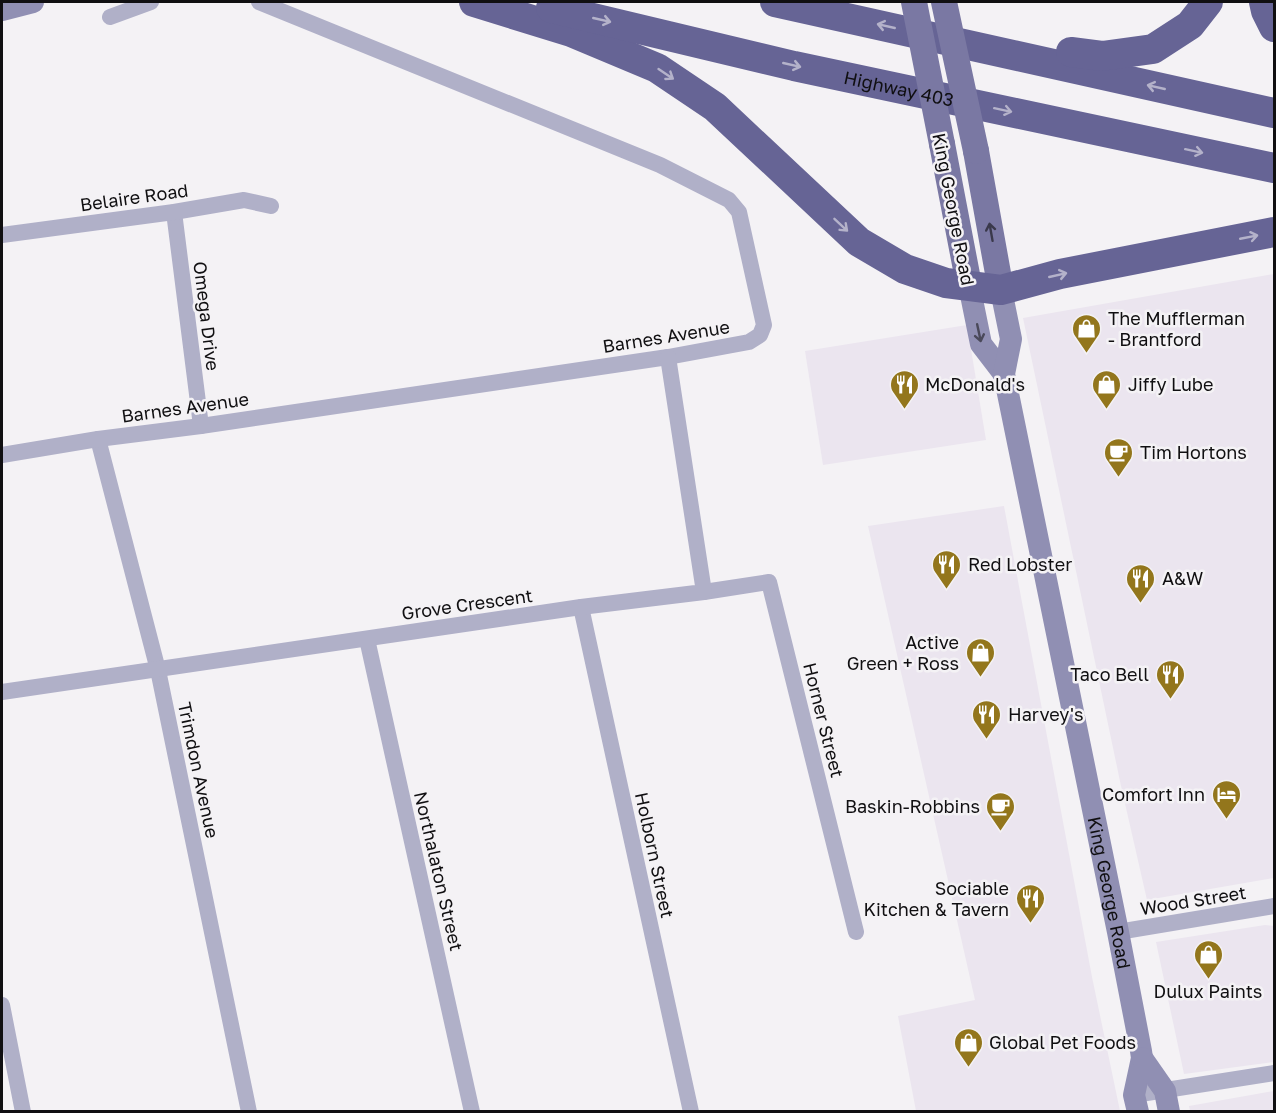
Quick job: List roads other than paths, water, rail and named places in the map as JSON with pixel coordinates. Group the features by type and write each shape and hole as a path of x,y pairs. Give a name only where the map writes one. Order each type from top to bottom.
{"highway":[{"path":"474,2 571,32 657,68 715,107 859,242 905,269 946,283 1001,290 1060,274 1275,232"},
{"name":"Highway 403","path":"525,2 794,66 1275,168"},
{"path":"775,2 1275,113"},
{"path":"964,44 1008,43 1102,56 1152,49 1190,25 1208,2"},
{"path":"1264,2 1275,27"}],"main road":[{"path":"2,10 33,2"},
{"name":"King George Road","path":"914,2 981,344 1004,374"},
{"name":"King George Road","path":"944,2 976,151 1011,339 1004,374 1142,1058 1136,1103"},
{"name":"King George Road","path":"1142,1058 1167,1101"}],"street":[{"path":"110,16 151,2"},
{"name":"Barnes Avenue","path":"2,454 668,357 749,342 760,335 764,326 739,212 729,200 660,165 259,2"},
{"name":"Belaire Road","path":"2,235 244,201 271,206"},
{"name":"Omega Drive","path":"174,212 201,426"},
{"path":"668,357 704,592"},
{"name":"Trimdon Avenue","path":"98,439 158,670 249,1112"},
{"name":"Horner Street","path":"704,592 769,582 856,932"},
{"name":"Grove Crescent","path":"2,692 704,592"},
{"name":"Holborn Street","path":"581,608 691,1112"},
{"name":"Northalaton Street","path":"367,639 472,1112"},
{"name":"Wood Street","path":"1118,932 1275,906"},
{"path":"2,1005 23,1112"},
{"path":"1136,1103 1167,1101 1275,1073"}],"place":[{"name":"The Mufflerman - Brantford","path":"1087,354"},
{"name":"McDonald's","path":"904,410"},
{"name":"Jiffy Lube","path":"1107,410"},
{"name":"Tim Hortons","path":"1119,478"},
{"name":"Red Lobster","path":"947,590"},
{"name":"A&W","path":"1141,604"},
{"name":"Active Green + Ross","path":"980,678"},
{"name":"Taco Bell","path":"1170,700"},
{"name":"Harvey's","path":"987,740"},
{"name":"Comfort Inn","path":"1226,820"},
{"name":"Baskin-Robbins","path":"1001,832"},
{"name":"Sociable Kitchen & Tavern","path":"1030,924"},
{"name":"Dulux Paints","path":"1208,980"},
{"name":"Global Pet Foods","path":"968,1068"}]}
